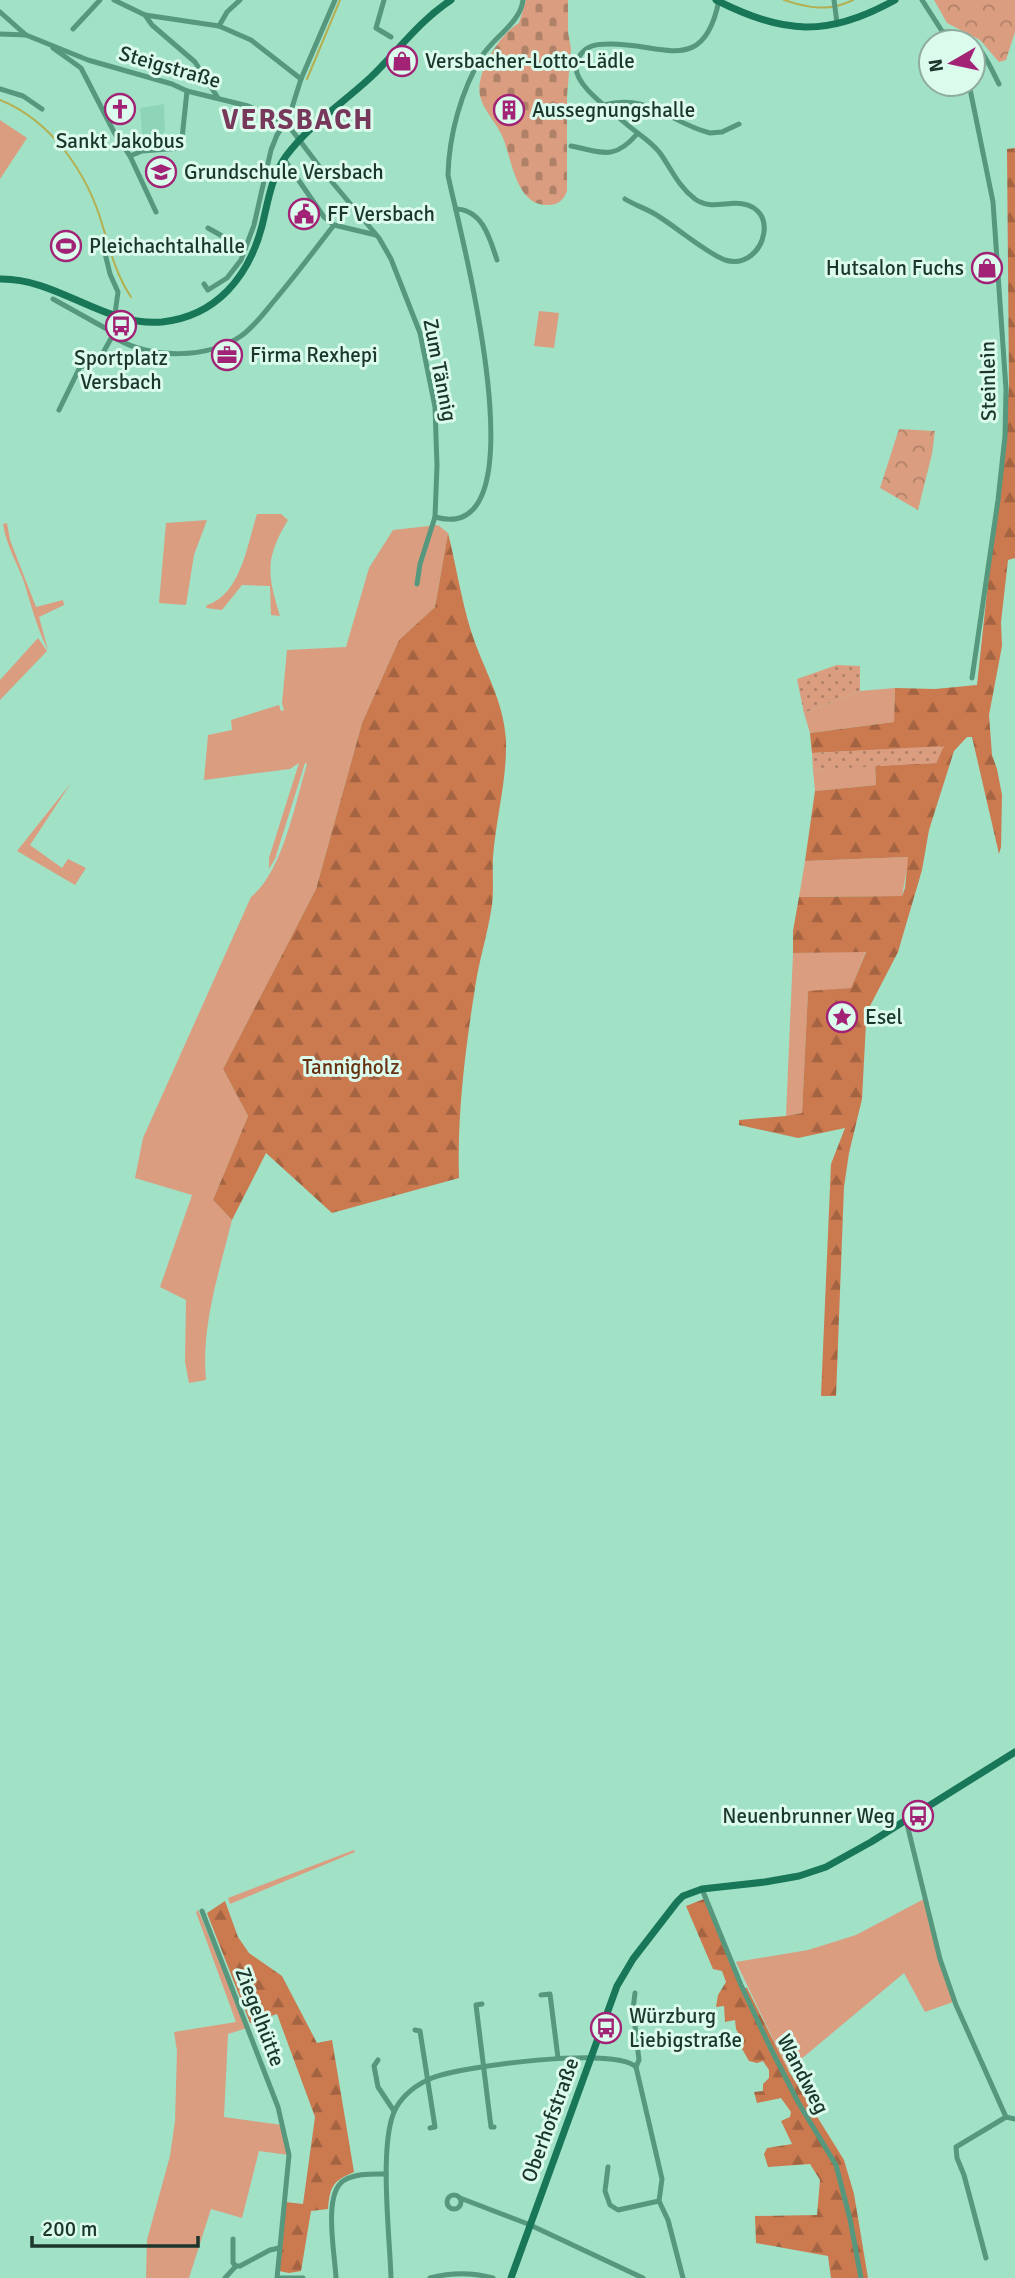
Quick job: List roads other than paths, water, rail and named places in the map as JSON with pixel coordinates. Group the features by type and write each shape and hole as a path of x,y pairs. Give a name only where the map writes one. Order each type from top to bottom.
{"main road":[{"path":"0,279 19,280 56,296 116,316 150,323 184,318 202,311 228,292 248,266 272,183 284,159 299,139 314,123 372,75 425,19 452,0"},
{"path":"718,1 782,26 802,28 837,23 866,14 895,0"},
{"path":"702,1888 765,1882 799,1876 826,1867 1015,1752"},
{"name":"Oberhofstraße","path":"511,2278 624,1974 677,1902 683,1896 702,1888"}],"street":[{"path":"73,29 100,0"},
{"path":"114,0 145,15 219,26 251,40 301,79"},
{"path":"219,26 240,0"},
{"path":"204,284 208,290 221,284 237,265 245,249 254,225 271,150 285,123 335,0"},
{"path":"384,0 376,28 391,37"},
{"path":"435,517 443,519 466,514 478,501 486,479 491,436 484,345 448,175 449,150 468,85 482,57 520,11 523,0"},
{"path":"922,0 941,28"},
{"path":"625,199 656,215 726,260 744,258 759,248 763,240 764,225 755,208 741,202 712,205 698,201 677,183 657,150 604,105 577,76 576,62 586,50 598,45 619,44 670,52 689,50 706,35 718,1"},
{"path":"834,2 837,23"},
{"path":"0,12 26,35"},
{"path":"145,15 152,25 195,62 218,98"},
{"path":"0,34 26,35"},
{"name":"Steigstraße","path":"26,35 88,60 264,112 285,123 299,139"},
{"path":"48,44 81,68 110,125 130,156 156,212"},
{"path":"987,61 999,85"},
{"path":"0,89 23,96 42,109"},
{"path":"130,156 142,151 181,148 187,90"},
{"name":"Steinlein","path":"972,98 993,202 1006,397 998,500 972,678"},
{"path":"604,105 625,101 641,103 710,133 722,132 738,124"},
{"path":"571,146 617,152 628,145 637,134"},
{"name":"Zum Tännig","path":"299,139 391,259 414,315 425,356 435,407 437,466 435,517 420,564 417,584"},
{"path":"284,159 324,217 334,225 376,236"},
{"path":"456,209 471,214 481,222 497,260"},
{"path":"56,296 124,343 173,354 203,351 240,337 256,322 334,225"},
{"path":"208,228 245,249"},
{"path":"59,410 80,367 98,362 114,334 118,292 104,249"},
{"path":"906,1820 940,1959 956,2005 1006,2116 1015,2119"},
{"name":"Wandweg","path":"702,1888 741,1985 770,2047 798,2102 836,2165 861,2278"},
{"name":"Ziegelhütte","path":"202,1911 278,2106 286,2135 289,2155 277,2278"},
{"path":"635,1993 633,2009 639,2060 636,2067 662,2179 659,2202 668,2220 683,2278"},
{"path":"541,1995 550,1994 558,2057"},
{"path":"482,2004 476,2005 482,2067 491,2127 494,2127"},
{"path":"415,2030 420,2031 429,2079 435,2127 429,2128"},
{"path":"391,2278 387,2144 394,2111 412,2089 429,2079 451,2072 558,2057 626,2061 636,2067"},
{"path":"378,2060 374,2066 378,2087 394,2111"},
{"path":"986,2258 956,2147 1006,2116"},
{"path":"608,2167 605,2191 610,2205 618,2210 659,2202"},
{"path":"336,2278 332,2212 336,2188 344,2180 355,2176 386,2174"},
{"path":"460,2198 530,2225 643,2278"},
{"path":"233,2239 233,2263 236,2266"},
{"path":"225,2278 236,2266 278,2248"},
{"path":"430,2278 446,2274 493,2278"},
{"path":"277,2278 303,2278"}],"waterway":[{"path":"307,79 340,0"},
{"path":"784,0 818,8 853,0"},
{"path":"0,100 36,121 78,169 96,207 121,280 131,297"}],"place":[{"name":"Versbacher-Lotto-Lädle","path":"402,61"},
{"name":"Sankt Jakobus","path":"120,109"},
{"name":"Aussegnungshalle","path":"509,110"},
{"name":"Grundschule Versbach","path":"161,172"},
{"name":"FF Versbach","path":"304,214"},
{"name":"Pleichachtalhalle","path":"66,246"},
{"name":"Hutsalon Fuchs","path":"987,268"},
{"name":"Sportplatz Versbach","path":"121,326"},
{"name":"Firma Rexhepi","path":"227,355"},
{"name":"Esel","path":"842,1017"},
{"name":"Neuenbrunner Weg","path":"918,1816"},
{"name":"Würzburg Liebigstraße","path":"606,2028"}],"district":[{"name":"VERSBACH","path":"298,120"}],"park label":[{"name":"Tannigholz","path":"351,1067"}]}
